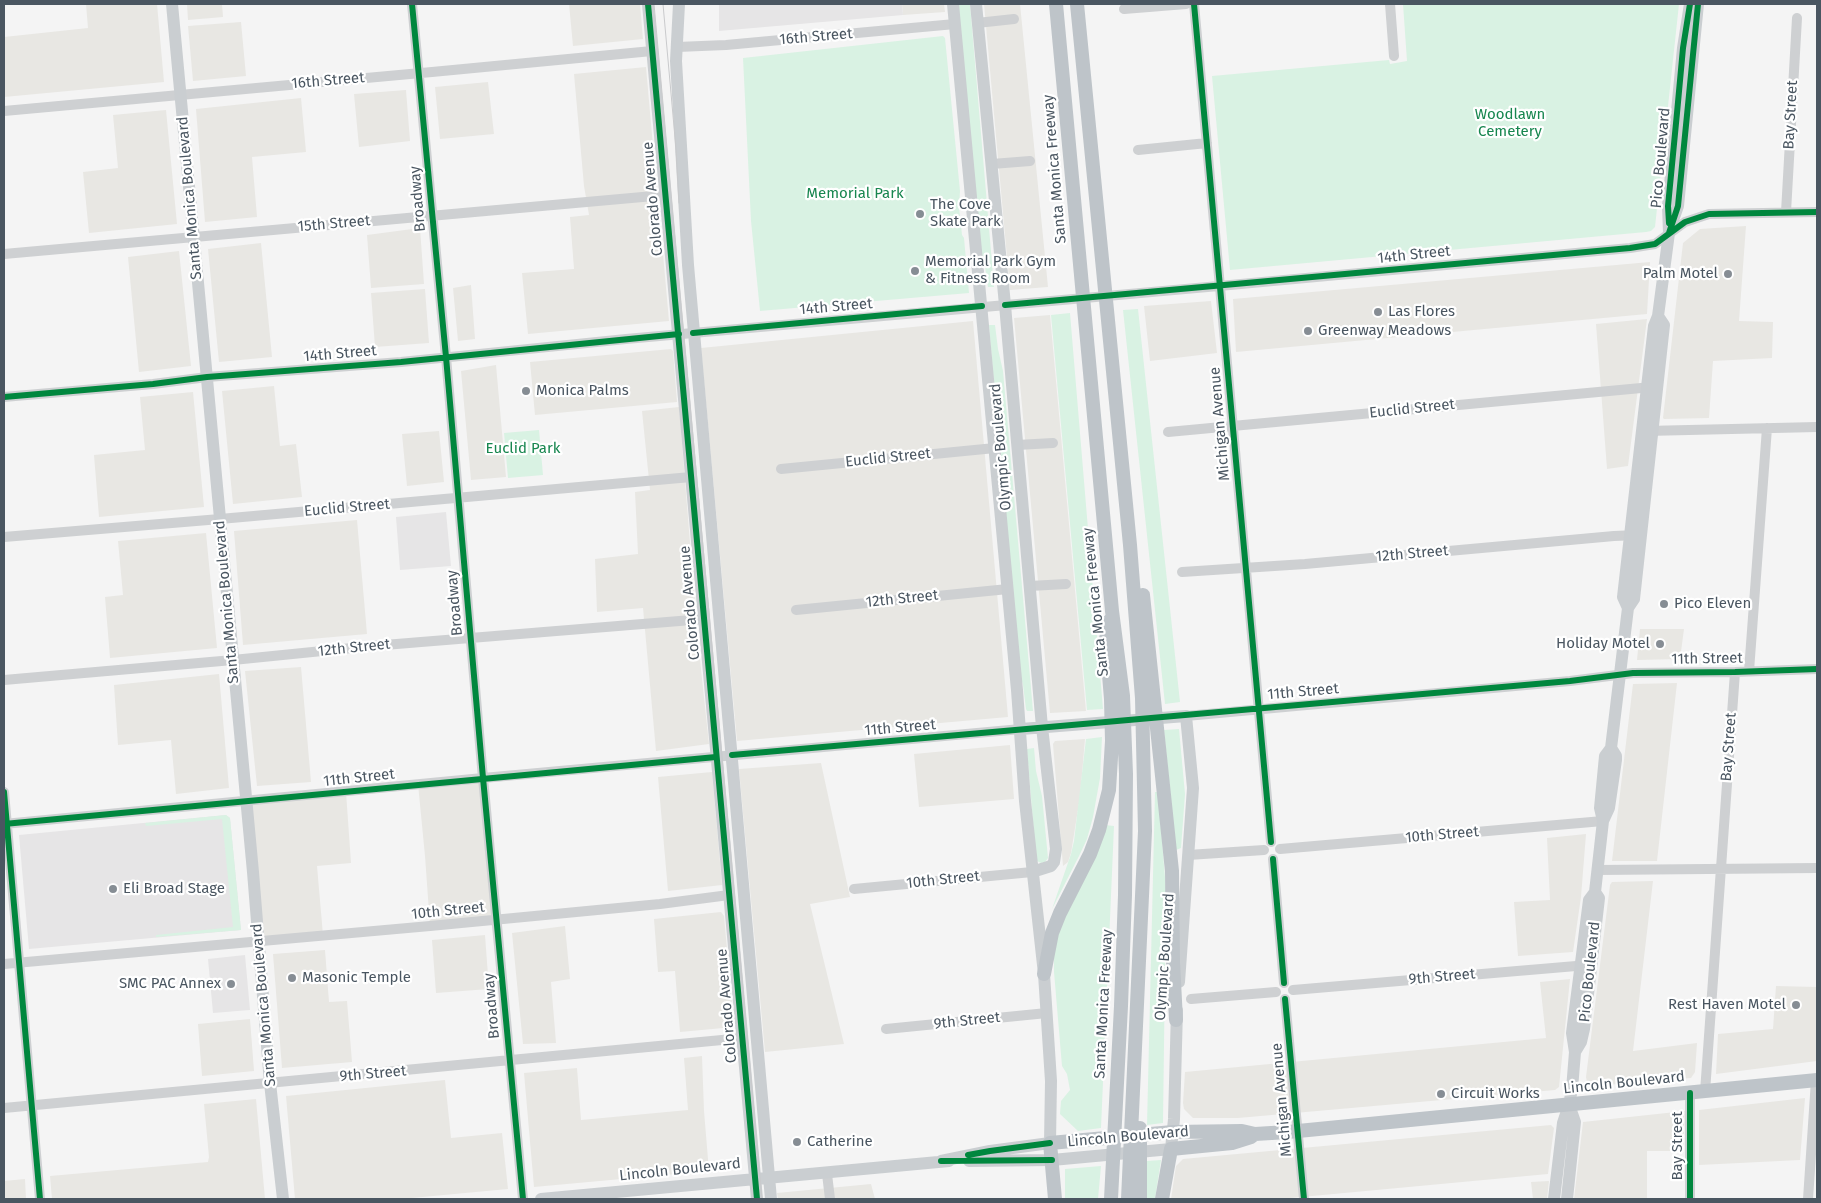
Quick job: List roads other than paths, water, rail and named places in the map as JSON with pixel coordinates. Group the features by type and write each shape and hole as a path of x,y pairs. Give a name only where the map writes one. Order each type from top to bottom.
{"highway":[{"name":"Santa Monica Freeway","path":"1056,4 1112,611 1123,696 1126,783 1125,895 1122,997 1111,1199"},
{"path":"1077,4 1130,545 1142,698 1145,831 1128,1199"},
{"path":"1079,27 1083,4"},
{"path":"1130,545 1142,587 1164,785 1172,871 1176,1020"},
{"path":"1044,974 1052,933 1093,846 1109,790 1112,732 1106,640 1112,611"},
{"path":"1137,1025 1140,1107 1140,1199"},
{"name":"Lincoln Boulevard","path":"1050,1143 1168,1132 1242,1130 1255,1134 1816,1080"},
{"name":"Lincoln Boulevard","path":"1166,1150 1232,1143 1255,1134"},
{"name":"Olympic Boulevard","path":"1050,1143 1055,1199"},
{"name":"Olympic Boulevard","path":"1162,1199 1166,1150"}],"main road":[{"name":"Santa Monica Boulevard","path":"172,4 259,941 270,1083 283,1199"},
{"name":"Colorado Avenue","path":"648,4 757,1199"},
{"name":"Colorado Avenue","path":"679,4 677,47 678,105 693,333 771,1199"},
{"name":"Olympic Boulevard","path":"953,4 1008,588 1032,872 1044,974 1051,1081 1050,1143"},
{"name":"Olympic Boulevard","path":"976,4 1005,305 1042,727 1056,849 1054,862 1051,866 1032,872"},
{"name":"Pico Boulevard","path":"1554,1199 1563,1123 1569,1105 1575,1052 1584,1029 1586,965 1599,898 1595,892 1603,821 1600,808 1605,756 1611,748 1628,608 1623,597 1636,535 1652,387 1654,326 1658,316 1669,233 1678,206 1690,4"},
{"name":"Pico Boulevard","path":"1687,61 1698,4"},
{"name":"Olympic Boulevard","path":"1166,1150 1193,788 1186,716"},
{"name":"11th Street","path":"1020,729 1186,716"},
{"name":"Pico Boulevard","path":"1567,1199 1575,1122 1569,1105"},
{"name":"Lincoln Boulevard","path":"541,1199 827,1174 941,1161 990,1151 1050,1143"},
{"name":"Lincoln Boulevard","path":"941,1161 1052,1160 1166,1150"}],"street":[{"name":"Broadway","path":"412,4 523,1199"},
{"path":"1124,9 1186,4"},
{"name":"Michigan Avenue","path":"1194,4 1259,708 1268,846"},
{"path":"1390,4 1394,56"},
{"name":"Bay Street","path":"1786,212 1797,18"},
{"path":"977,23 1014,19"},
{"name":"16th Street","path":"677,47 726,45 955,24"},
{"name":"16th Street","path":"4,111 420,74 652,50"},
{"path":"1138,150 1207,143"},
{"path":"992,164 1030,161"},
{"name":"15th Street","path":"4,254 432,214 665,195"},
{"name":"14th Street","path":"4,397 1630,248 1655,244 1684,222 1709,214 1817,212"},
{"name":"Euclid Street","path":"1168,432 1652,387"},
{"path":"1647,431 1817,427"},
{"path":"1749,671 1767,428"},
{"path":"1016,445 1053,443"},
{"name":"Euclid Street","path":"781,468 994,448"},
{"name":"Euclid Street","path":"4,537 220,520 691,477"},
{"name":"12th Street","path":"1182,572 1636,535"},
{"path":"1030,586 1066,584"},
{"name":"12th Street","path":"796,610 1008,588"},
{"name":"12th Street","path":"4,680 704,619"},
{"name":"11th Street","path":"1186,716 1570,681 1619,674 1817,669"},
{"name":"Bay Street","path":"1705,1092 1735,672"},
{"name":"11th Street","path":"5,824 1020,729"},
{"path":"4,792 5,824 40,1199"},
{"name":"10th Street","path":"1280,849 1603,821"},
{"path":"1188,855 1277,844 1280,849 1279,855 1273,859"},
{"path":"1268,846 1266,856 1273,859"},
{"path":"1273,859 1284,983"},
{"path":"1598,870 1817,868"},
{"name":"10th Street","path":"854,889 1032,872"},
{"name":"10th Street","path":"4,964 660,904 729,895"},
{"name":"9th Street","path":"1293,990 1586,965"},
{"path":"1284,983 1291,986 1293,990 1290,997 1285,999 1280,998 1276,992 1279,985 1284,983"},
{"path":"1190,999 1276,992"},
{"name":"Michigan Avenue","path":"1285,999 1304,1199"},
{"name":"9th Street","path":"886,1029 1047,1013"},
{"name":"9th Street","path":"4,1108 743,1038"},
{"path":"1808,1199 1816,1080"},
{"name":"Bay Street","path":"1690,1093 1690,1199"},
{"path":"827,1174 830,1199"}],"tram line":[{"path":"654,4 762,1199"},
{"path":"663,4 679,203"}],"place":[{"name":"The Cove Skate Park","path":"920,214"},
{"name":"Memorial Park Gym & Fitness Room","path":"915,271"},
{"name":"Palm Motel","path":"1728,274"},
{"name":"Las Flores","path":"1378,312"},
{"name":"Greenway Meadows","path":"1308,331"},
{"name":"Monica Palms","path":"526,391"},
{"name":"Pico Eleven","path":"1664,604"},
{"name":"Holiday Motel","path":"1660,644"},
{"name":"Eli Broad Stage","path":"113,889"},
{"name":"Masonic Temple","path":"292,978"},
{"name":"SMC PAC Annex","path":"231,984"},
{"name":"Rest Haven Motel","path":"1796,1005"},
{"name":"Circuit Works","path":"1441,1094"},
{"name":"Catherine","path":"797,1142"}],"park label":[{"name":"Woodlawn Cemetery","path":"1510,124"},
{"name":"Memorial Park","path":"855,194"},
{"name":"Euclid Park","path":"523,449"}]}
